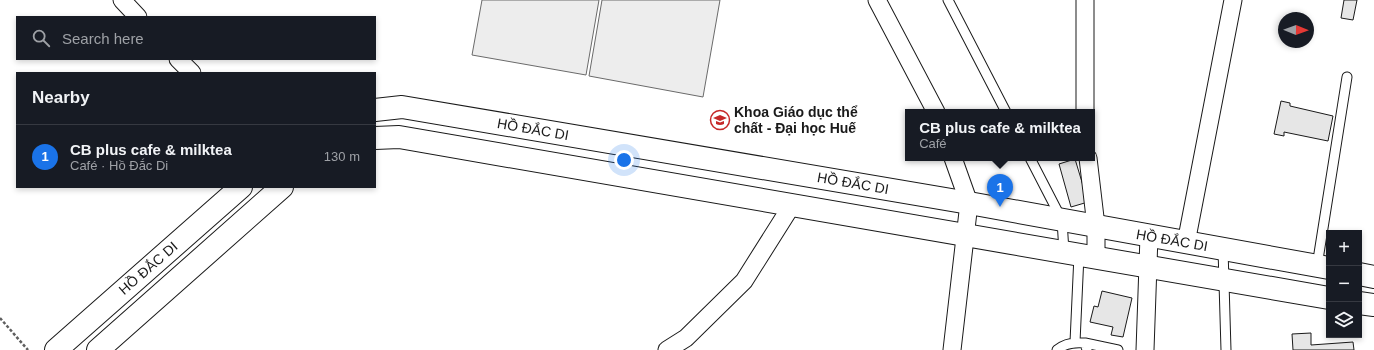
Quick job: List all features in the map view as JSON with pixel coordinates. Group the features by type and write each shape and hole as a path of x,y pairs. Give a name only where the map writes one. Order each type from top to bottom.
{"street":[{"path":"122,0 137,16"},
{"path":"877,0 934,109"},
{"path":"1085,0 1085,109"},
{"path":"1186,242 1234,0"},
{"path":"179,60 191,72"},
{"path":"376,103 402,107"},
{"name":"HỒ ĐẮC DI","path":"376,110 402,107 969,203 1323,267"},
{"path":"376,138 399,137 1326,297"},
{"path":"952,350 969,203 954,161"},
{"path":"1080,255 1096,226 1088,161"},
{"name":"HỒ ĐẮC DI","path":"56,350 240,188"},
{"name":"HỒ ĐẮC DI","path":"98,350 281,188"},
{"path":"667,350 686,338 744,282 792,205"},
{"path":"219,206 237,226"},
{"path":"1145,350 1149,236"},
{"path":"1362,275 1374,277"},
{"path":"1362,304 1374,306"}],"lane":[{"path":"948,0 1004,109"},
{"path":"1323,267 1347,77"},
{"path":"1032,161 1080,255 1075,342"},
{"path":"1223,249 1226,350"},
{"path":"1057,350 1062,346 1075,342 1086,347 1118,350"}],"path":[{"path":"0,318 28,350"}],"shaded area":[{"path":"482,0 599,0 586,75 472,55"},
{"path":"602,0 720,0 703,97 589,76"}],"building":[{"path":"1344,0 1357,0 1353,20 1341,18"},
{"path":"1281,101 1290,103 1290,106 1333,116 1328,141 1284,132 1284,136 1274,134"},
{"path":"1069,161 1076,161 1088,202 1071,207 1059,164"},
{"path":"1102,291 1132,298 1123,337 1111,335 1113,327 1090,322 1094,306 1098,307"},
{"path":"1311,333 1311,345 1353,342 1354,350 1293,350 1292,334"}],"place":[{"name":"Khoa Giáo dục thể chất - Đại học Huế","path":"720,120"},
{"name":"CB plus cafe & milktea","path":"1000,207"}]}
